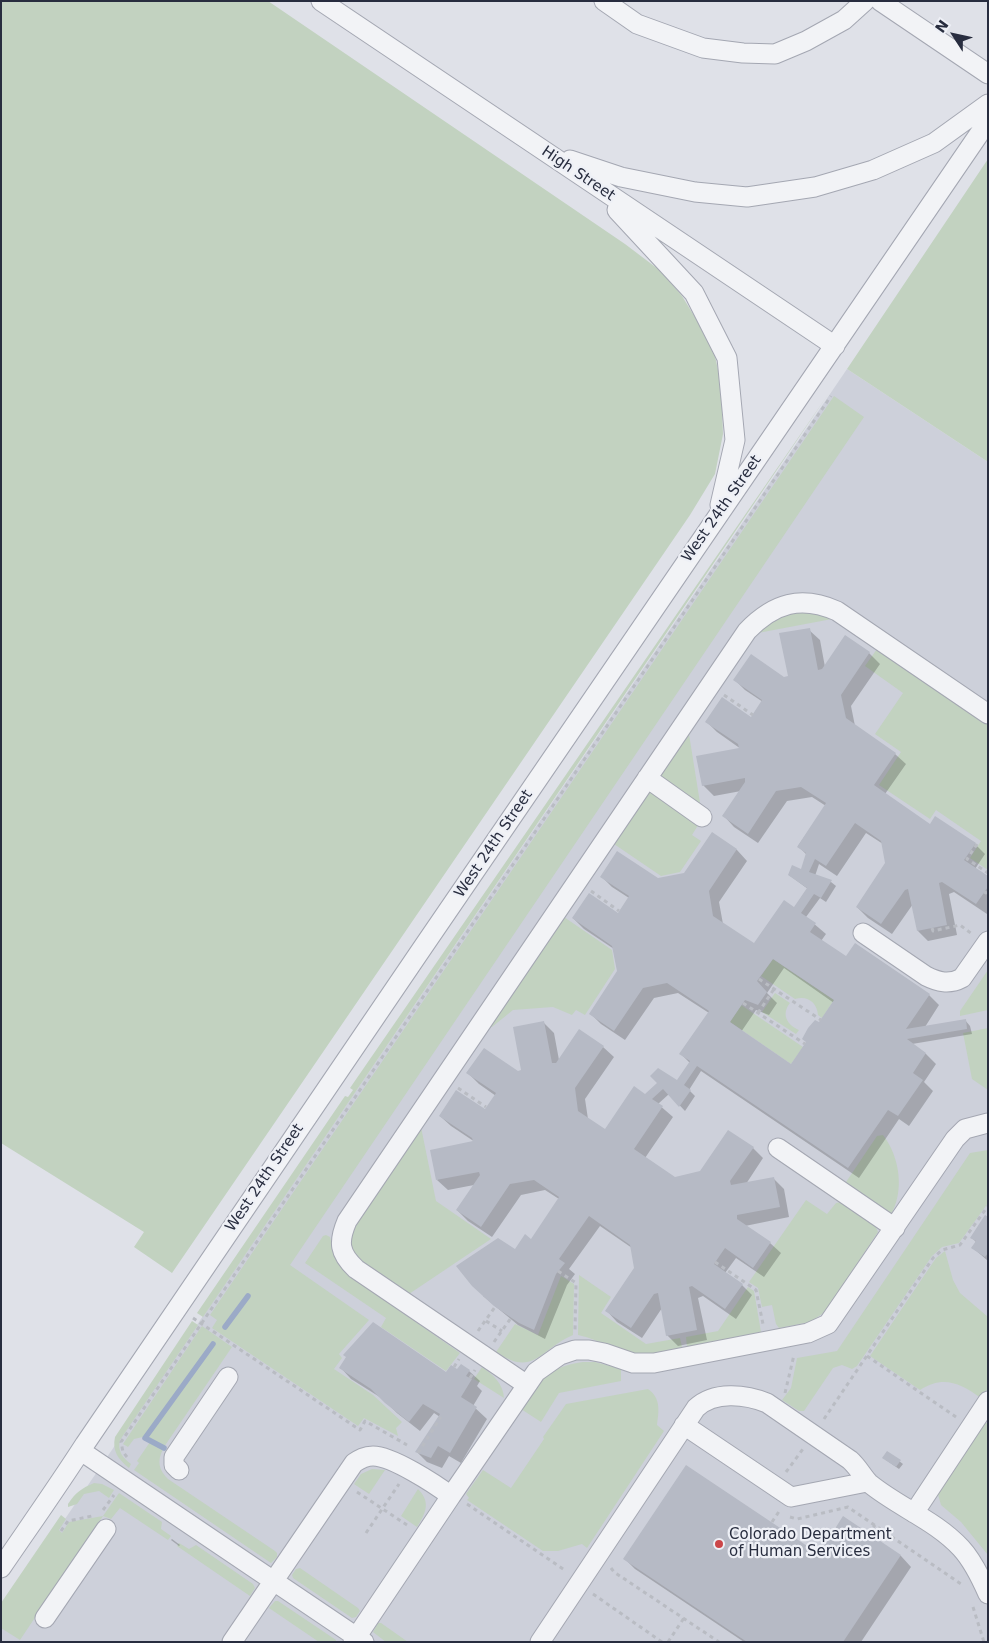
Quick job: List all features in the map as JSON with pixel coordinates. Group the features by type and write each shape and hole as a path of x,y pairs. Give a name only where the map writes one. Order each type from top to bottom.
{"street":[{"name":"High Street","path":"321,1 835,346"},
{"path":"604,1 637,24 703,48 742,53 775,54 806,41 844,20 865,1"},
{"path":"880,1 988,74"},
{"path":"549,154 621,177 695,192 747,197 815,187 873,170 934,143 988,104"},
{"name":"West 24th Street","path":"1,1568 988,121"},
{"path":"573,170 627,220 694,293 727,358 735,440 718,515"},
{"path":"527,1385 356,1269 347,1260 343,1252 342,1232 347,1221 747,631 770,611 785,606 812,602 837,611 988,714"},
{"path":"647,778 702,817"},
{"path":"863,933 926,976 936,981 947,982 962,978 987,942"},
{"path":"81,1451 274,1581 357,1640 459,1500 536,1372 560,1355 575,1350 604,1353 633,1363 654,1364 798,1335 819,1329 828,1324 960,1133 972,1126 988,1123"},
{"path":"778,1148 895,1228"},
{"path":"179,1470 174,1465 174,1457 228,1377"},
{"path":"540,1642 696,1408 703,1401 713,1397 755,1398 775,1408 850,1460 857,1466 868,1482 948,1536 962,1548 974,1565 979,1598"},
{"path":"914,1513 988,1401"},
{"path":"684,1425 791,1497 868,1482"},
{"path":"232,1642 354,1463 361,1458 382,1457 426,1479 459,1500"},
{"path":"45,1618 106,1529"}],"path":[{"path":"61,1531 68,1521 101,1514 136,1463 123,1452 121,1442 831,396"},
{"path":"710,685 752,715"},
{"path":"977,844 967,859 988,873"},
{"path":"577,882 619,911"},
{"path":"932,928 933,931 960,925 987,942"},
{"path":"759,979 821,1020"},
{"path":"758,1013 774,989"},
{"path":"743,1003 805,1044"},
{"path":"444,1078 486,1108"},
{"path":"851,1379 933,1258 942,1250 960,1245 988,1206"},
{"path":"715,1262 756,1290 766,1341"},
{"path":"558,1272 576,1283 575,1350"},
{"path":"177,1308 360,1430 365,1421 426,1456"},
{"path":"486,1321 502,1331"},
{"path":"775,1408 786,1391 798,1335"},
{"path":"867,1356 956,1417"},
{"path":"357,1491 407,1525"},
{"path":"459,1500 568,1572"},
{"path":"772,1522 780,1510 797,1519 848,1508 964,1586"},
{"path":"870,1534 875,1525"},
{"path":"609,1563 614,1572 719,1642"},
{"path":"589,1592 662,1642"},
{"path":"979,1598 984,1642"},
{"path":"668,1642 684,1618"}],"shaded area":[{"path":"847,369 988,462 988,1642 1,1642 1,1613"}],"green space":[{"path":"1,1 268,1 625,244 662,272 682,296 701,327 715,356 721,384 723,434 715,474 690,515 172,1273 134,1247 144,1232 1,1143"},
{"path":"988,159 988,462 847,369"},
{"path":"829,393 203,1317 197,1313 345,1096 348,1097 353,1090 350,1088"},
{"path":"834,396 864,417 290,1265 369,1320 339,1354 342,1358 334,1369 373,1395 402,1422 396,1428 398,1436 364,1418 358,1426 212,1328 217,1320 210,1315"},
{"path":"804,612 832,619 758,633 779,618"},
{"path":"877,649 988,725 988,870 970,858 981,841 936,810 930,819 879,785 901,752 875,734 903,693 865,666"},
{"path":"689,734 701,809 660,776"},
{"path":"650,790 700,822 692,835 701,841 680,872 661,876 614,844"},
{"path":"564,917 612,950 615,969 585,1015 576,1010 572,1015 553,1007 513,1010 490,1027"},
{"path":"773,959 834,1000 822,1018 818,1015 816,1006 811,1001 804,998 795,999 761,976"},
{"path":"988,970 988,1010 960,1016 960,1011"},
{"path":"775,993 790,1003 787,1007 786,1015 791,1025 799,1030 796,1034 762,1012"},
{"path":"741,1005 803,1047 791,1064 730,1022"},
{"path":"988,1028 988,1090 972,1079 963,1033"},
{"path":"421,1127 436,1201 491,1239 409,1294 359,1260 353,1251 352,1237 356,1223"},
{"path":"883,1135 897,1164 899,1186 895,1207 890,1216 844,1185 877,1136"},
{"path":"988,1150 988,1203 959,1243 942,1247 932,1256 857,1366 852,1369 842,1365 833,1368 804,1411 799,1411 782,1400 791,1388 797,1358 837,1351 970,1153"},
{"path":"806,1200 827,1214 836,1203 841,1202 875,1225 878,1232 825,1312 810,1322 779,1328 776,1324 772,1305 762,1307 758,1288 749,1282"},
{"path":"323,1236 330,1237 338,1263 350,1276 460,1353 446,1371 381,1327 386,1318 305,1263"},
{"path":"945,1251 953,1280 960,1293 988,1317 988,1388 981,1398 966,1388 944,1382 928,1385 920,1390 870,1356 936,1258"},
{"path":"579,1275 611,1297 601,1313 646,1344 680,1338 682,1347 642,1355 618,1350 578,1335"},
{"path":"561,1276 574,1284 573,1335 536,1359 528,1362 509,1359 496,1352 515,1324 538,1335"},
{"path":"748,1287 754,1291 761,1332 687,1347 686,1337 718,1331"},
{"path":"192,1321 198,1325 120,1440 120,1451 123,1457 131,1464 129,1468 115,1451 115,1437"},
{"path":"202,1326 232,1347 166,1444 161,1453 160,1466 168,1479 275,1551 277,1557 271,1563 134,1470 139,1463 137,1461 150,1442 143,1437 134,1439 128,1447 123,1444"},
{"path":"583,1362 595,1362 621,1369 621,1381 559,1393 541,1422 521,1409 539,1383 546,1377 561,1368"},
{"path":"482,1367 494,1376 500,1384 504,1398 474,1379"},
{"path":"648,1389 657,1401 657,1425 664,1431 587,1548 582,1544 558,1551 543,1551 467,1500 469,1498 466,1494 483,1470 511,1488 566,1404"},
{"path":"983,1423 988,1423 988,1555 961,1522 941,1505 937,1491"},
{"path":"372,1469 385,1470 369,1494 354,1484 361,1474"},
{"path":"94,1483 102,1484 114,1490 109,1498 99,1491 84,1494 77,1504 68,1507 68,1504 76,1494"},
{"path":"418,1489 425,1498 426,1508 417,1527 401,1516"},
{"path":"119,1493 162,1522 161,1529 171,1536 168,1540 120,1508 111,1519 103,1516"},
{"path":"61,1515 66,1519 59,1530 62,1533 69,1522 103,1516 20,1640 1,1628 1,1603"},
{"path":"179,1543 189,1549 196,1545 253,1584 255,1588 250,1596 177,1546"},
{"path":"300,1568 358,1608 360,1611 356,1617 352,1618 293,1578 292,1575 296,1569"},
{"path":"275,1601 278,1601 336,1640 336,1642 319,1642 269,1608"},
{"path":"378,1623 381,1623 408,1642 386,1642 373,1632"}],"building":[{"path":"810,628 818,670 822,669 845,635 870,652 841,695 846,718 896,753 874,785 930,824 935,816 976,843 964,860 988,876 988,887 976,904 942,882 939,883 947,925 917,931 908,889 905,890 881,924 856,907 885,863 881,841 855,823 826,866 815,859 809,872 832,880 821,898 814,894 801,913 816,923 810,932 846,956 855,943 930,994 906,1029 966,1019 967,1029 907,1039 926,1053 913,1073 923,1080 898,1116 888,1110 848,1168 697,1066 684,1085 691,1090 679,1107 663,1089 652,1099 663,1106 634,1149 675,1177 700,1171 728,1130 754,1147 730,1181 731,1185 774,1177 780,1207 737,1215 737,1219 771,1242 753,1268 725,1248 714,1264 743,1284 725,1309 692,1286 689,1287 697,1330 666,1336 658,1293 654,1294 631,1328 605,1311 634,1268 630,1245 589,1216 559,1259 565,1263 556,1274 534,1330 519,1323 494,1306 472,1286 456,1266 498,1238 515,1249 525,1234 531,1239 559,1197 534,1180 510,1184 481,1227 456,1210 480,1175 479,1172 436,1180 430,1150 473,1141 472,1138 439,1116 456,1090 485,1109 496,1093 466,1073 484,1048 518,1071 521,1070 513,1027 544,1021 552,1063 556,1063 579,1029 604,1046 575,1088 578,1111 605,1129 634,1086 645,1094 657,1083 650,1076 658,1068 677,1080 690,1061 679,1054 709,1011 667,983 643,988 614,1031 589,1014 617,971 612,946 572,918 589,893 618,913 629,896 600,877 617,851 658,878 684,873 712,832 737,849 709,891 713,916 754,943 784,900 794,907 807,888 788,875 792,865 801,869 806,853 797,847 826,803 801,787 776,791 748,834 722,816 745,782 745,778 702,786 696,756 739,748 738,744 705,722 722,697 751,717 762,700 733,680 751,654 784,677 788,676 779,633","holes":["773,959 834,1000 819,1022 815,1020 808,1028 802,1039 806,1042 791,1064 730,1022 745,1000 758,1005 767,992 757,981"]},
{"path":"985,1215 988,1217 988,1253 985,1257 971,1248 976,1241 970,1238"},
{"path":"373,1322 446,1372 451,1365 457,1369 461,1364 470,1370 466,1376 472,1379 461,1397 477,1407 450,1453 438,1446 431,1458 415,1452 440,1414 423,1404 409,1422 371,1389 339,1368 346,1357 343,1355"},
{"path":"887,1451 901,1460 896,1467 882,1458"},
{"name":"Colorado Department of Human Services","path":"686,1465 819,1554 843,1516 901,1555 843,1642 747,1642 623,1559"}],"waterway":[{"path":"225,1327 248,1296"},
{"path":"164,1448 145,1438 213,1344"}],"place":[{"name":"Colorado Department of Human Services","path":"719,1544"}]}
